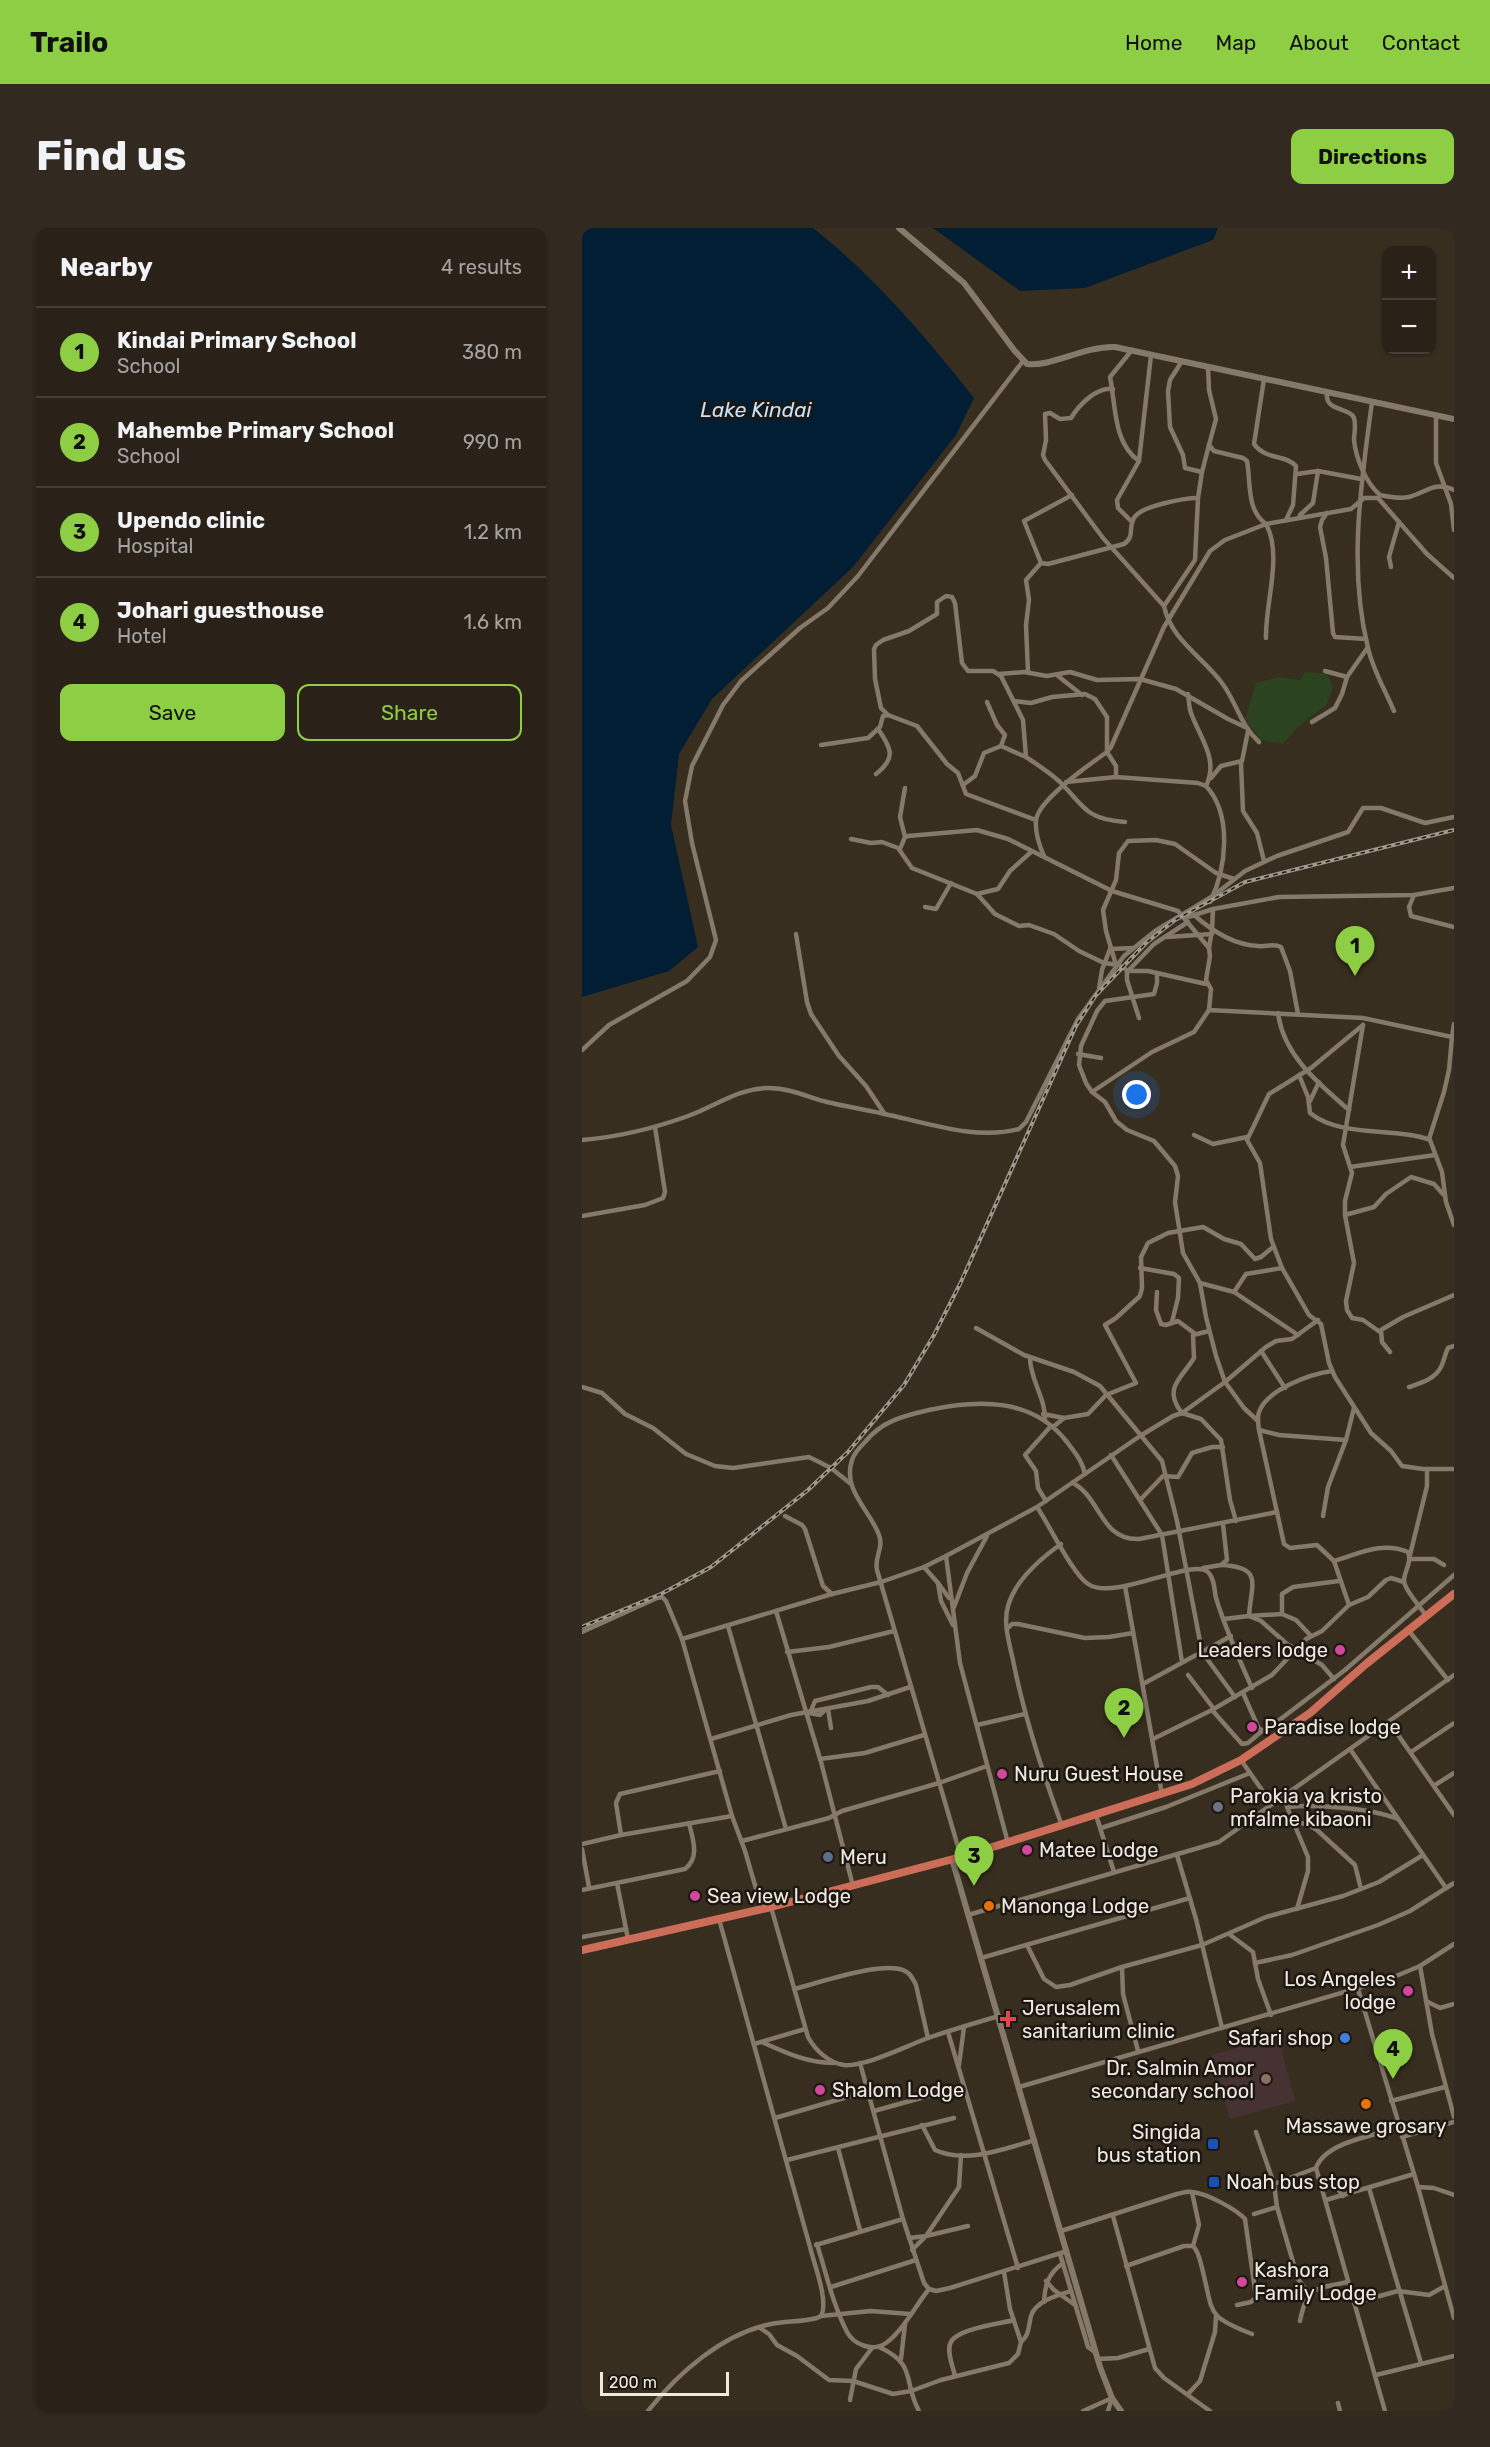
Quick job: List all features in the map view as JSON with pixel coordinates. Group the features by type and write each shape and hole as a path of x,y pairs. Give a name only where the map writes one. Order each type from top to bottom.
{"highway":[{"path":"582,1950 766,1908 956,1858 1192,1784 1241,1760 1310,1713 1366,1664 1454,1594"}],"main road":[{"path":"898,228 964,283 1023,361 1031,364 1043,363 1082,350 1104,346 1132,350 1454,420"},
{"path":"956,1858 968,1915 1061,2231 1064,2252 1112,2398 1121,2411"}],"street":[{"path":"1132,350 1110,375 1119,437 1127,451 1139,461"},
{"path":"1132,522 1118,508 1117,500 1139,461 1151,355"},
{"path":"582,1050 609,1024 687,981 710,957 716,939 692,843 685,793 692,766 723,705 747,675 800,628 828,608 858,576 1023,361"},
{"path":"1182,361 1168,385 1170,427 1183,455 1185,468 1202,472"},
{"path":"1164,606 1195,560 1198,498 1202,472 1216,419 1209,390 1208,367"},
{"path":"1264,379 1254,444 1263,453 1293,462 1296,466 1293,505 1285,520"},
{"path":"1113,389 1104,388 1095,394 1075,411 1071,418 1060,419 1050,413 1045,414 1044,458 1112,548 1164,606 1181,640 1202,658 1223,684 1246,729 1241,763 1243,811 1257,833 1264,861"},
{"path":"1327,393 1330,403 1340,411 1352,415 1356,449 1372,488 1380,495 1408,497 1431,488 1444,486 1454,490"},
{"path":"1372,402 1361,478 1359,587 1368,647 1394,711"},
{"path":"1436,415 1436,463 1451,504 1454,530"},
{"path":"1209,445 1214,451 1243,458 1246,461 1251,497 1274,543 1266,612 1266,638"},
{"path":"1297,474 1318,471 1361,478"},
{"path":"1294,519 1310,508 1313,503 1318,471"},
{"path":"1041,563 1024,521 1072,495"},
{"path":"1044,856 1036,820 1039,812 1064,784 1107,753 1169,620 1210,551 1225,540 1266,524 1351,509 1360,500 1368,497 1378,498 1436,563 1454,578"},
{"path":"1041,563 1048,564 1112,548 1128,541 1132,522 1140,512 1180,499 1198,498"},
{"path":"1327,513 1320,527 1326,558 1332,633 1340,638 1366,639"},
{"path":"1391,567 1389,557 1399,522"},
{"path":"1028,672 1026,625 1029,600 1026,580 1041,563"},
{"path":"1036,820 1019,812 971,798 965,792 958,773 917,726 888,715 880,706 876,687 874,656 876,645 883,640 909,631 937,614 937,602 945,596 952,597 955,603 960,660 964,667 972,672 993,671 999,674 1028,672 1042,676 1070,672 1097,680 1140,679 1188,694 1216,713 1246,729 1259,742"},
{"path":"1312,722 1335,708 1347,677 1368,647"},
{"path":"1325,671 1347,677"},
{"path":"999,674 1023,720 1026,757"},
{"path":"1056,675 1063,678 1077,693 1095,699 1105,711 1108,725 1107,753 1116,766 1116,777"},
{"path":"1014,701 1031,703 1082,694"},
{"path":"1188,694 1191,713 1210,754 1209,780"},
{"path":"987,702 994,720 1005,735 1001,746"},
{"path":"821,745 865,739 878,729 882,717 888,715"},
{"path":"876,774 885,766 890,754 887,743 878,729"},
{"path":"963,785 977,773 984,753 1001,746 1045,768 1064,784 1090,814 1125,822"},
{"path":"1206,786 1221,766 1241,763"},
{"path":"1064,784 1116,777 1198,783 1206,786 1213,793 1223,824 1223,856 1210,902"},
{"path":"905,788 900,818 904,837 900,849 906,862 912,868 977,894 995,914 1019,926 1029,925 1054,934 1079,951 1104,963 1116,965 1128,971 1157,974 1206,984 1210,989 1209,1010 1194,1032 1152,1052 1092,1092"},
{"path":"1139,1018 1126,977 1128,971 1143,954 1234,879 1264,861 1348,832 1366,807 1382,808 1425,823 1454,818"},
{"path":"904,837 977,830 1008,839 1112,891 1162,906 1185,918 1209,948"},
{"path":"851,839 871,843 882,842 900,849"},
{"path":"1116,965 1110,949 1103,910 1118,873 1119,853 1125,843 1132,839 1175,844 1219,874 1234,879"},
{"path":"977,894 998,889 1010,871 1031,852"},
{"path":"925,907 931,909 939,906 951,884"},
{"path":"582,1140 655,1126 689,1116 740,1092 765,1089 782,1089 962,1132 1019,1129 1026,1122 1078,1019 1116,965 1133,948 1185,918 1213,909 1279,897 1414,895 1454,888"},
{"path":"1414,895 1409,906 1413,917 1454,927"},
{"path":"1206,984 1213,909"},
{"path":"1194,915 1212,932 1241,943 1281,947 1287,960 1298,1014"},
{"path":"1164,937 1198,936 1212,932"},
{"path":"796,934 810,1011 839,1056 866,1086 884,1113"},
{"path":"1110,949 1133,948"},
{"path":"1099,988 1104,963 1110,949"},
{"path":"1157,974 1154,994 1108,999 1101,1005 1090,1023 1078,1054 1081,1074 1092,1092 1106,1102 1122,1127 1154,1141 1175,1166 1178,1176 1175,1202 1186,1259 1200,1283 1209,1331 1225,1382 1244,1408 1258,1420"},
{"path":"1209,1010 1364,1018 1453,1037"},
{"path":"1278,1013 1282,1035 1306,1071 1349,1110"},
{"path":"1364,1018 1343,1145 1352,1177 1346,1192 1345,1215 1354,1263 1346,1301 1347,1310 1352,1318 1363,1320 1380,1332 1382,1342 1390,1352"},
{"path":"1454,1024 1447,1081 1429,1139 1443,1177 1445,1197 1454,1225"},
{"path":"1363,1025 1306,1071 1269,1094 1247,1137 1248,1144 1256,1153 1260,1163 1274,1247 1282,1268 1309,1315 1318,1320 1323,1329 1332,1371 1354,1408 1374,1437 1391,1450 1402,1466 1454,1469"},
{"path":"1078,1054 1101,1058"},
{"path":"1299,1075 1313,1116 1346,1127 1429,1139"},
{"path":"1309,1102 1319,1082"},
{"path":"1305,1088 1316,1092"},
{"path":"582,1216 645,1205 663,1198 655,1126"},
{"path":"1194,1135 1213,1144 1247,1137"},
{"path":"1350,1167 1435,1155"},
{"path":"1345,1215 1374,1207 1386,1194 1411,1177 1434,1184 1445,1197"},
{"path":"956,1858 939,1783 876,1561 881,1547 880,1537 865,1507 855,1496 851,1485 850,1470 857,1451 873,1431 895,1418 972,1402 1004,1405 1034,1414 1064,1418 1088,1414 1106,1395 1136,1383 1105,1324 1116,1318 1140,1296 1142,1288 1140,1268 1143,1251 1148,1244 1159,1237 1181,1230 1203,1227 1224,1239 1241,1244 1255,1259 1274,1247"},
{"path":"1140,1268 1174,1274 1179,1278 1178,1298 1172,1322"},
{"path":"1234,1292 1246,1274 1282,1268"},
{"path":"1200,1283 1234,1292 1298,1335"},
{"path":"1157,1293 1158,1317 1163,1325 1178,1321 1194,1333 1209,1331"},
{"path":"1380,1332 1394,1321 1454,1295"},
{"path":"682,1639 832,1594 881,1582 924,1567 946,1556 1038,1507 1097,1464 1173,1416 1182,1413 1225,1382 1261,1351 1276,1341 1288,1340 1298,1335 1318,1320"},
{"path":"976,1328 1030,1358 1082,1376 1100,1386 1162,1461 1202,1652 1236,1697"},
{"path":"1194,1333 1192,1337 1194,1358 1180,1375 1174,1391 1176,1405 1182,1413 1204,1422 1219,1436 1236,1521"},
{"path":"1408,1387 1428,1380 1436,1373 1441,1368 1448,1348 1454,1346"},
{"path":"1261,1351 1285,1388"},
{"path":"1030,1358 1031,1370 1043,1401 1046,1421"},
{"path":"1332,1371 1302,1378 1285,1388 1262,1406 1258,1420 1276,1512 1286,1547 1317,1545 1334,1561 1349,1605"},
{"path":"582,1387 602,1394 625,1414 653,1428 686,1454 715,1466 733,1468 809,1456 831,1468 851,1485"},
{"path":"1323,1516 1328,1487 1346,1440 1354,1408"},
{"path":"1034,1414 1062,1435 1083,1463 1083,1488"},
{"path":"1046,1501 1038,1488 1036,1471 1025,1455 1052,1426 1064,1418"},
{"path":"1259,1430 1279,1435 1346,1440"},
{"path":"1166,1475 1179,1477 1188,1457 1198,1450 1223,1447"},
{"path":"1111,1455 1162,1534 1182,1662"},
{"path":"1083,1463 1097,1464"},
{"path":"1404,1582 1427,1486 1427,1469"},
{"path":"1140,1500 1166,1475"},
{"path":"1073,1482 1083,1488 1103,1519 1120,1537 1131,1539 1223,1524 1276,1512"},
{"path":"1038,1507 1072,1566 1088,1584 1096,1587 1125,1586 1186,1570 1221,1565 1242,1567 1249,1572 1252,1580 1249,1616"},
{"path":"785,1516 805,1529 823,1586 832,1594"},
{"path":"1221,1565 1227,1558 1223,1524"},
{"path":"953,1609 967,1573 988,1534"},
{"path":"1061,1544 1035,1566 1017,1587 1007,1607 1007,1629 1025,1713 1062,1826"},
{"path":"1334,1561 1381,1547 1405,1550 1410,1557 1434,1559 1444,1565"},
{"path":"946,1556 960,1663 1008,1843"},
{"path":"924,1567 951,1601"},
{"path":"1203,1568 1208,1571 1213,1580 1215,1596 1252,1688"},
{"path":"1188,1675 1213,1710 1242,1744 1248,1743 1334,1678 1454,1575"},
{"path":"1153,1739 1213,1710 1272,1675 1311,1636 1318,1634 1333,1622 1349,1605 1368,1597 1388,1579 1404,1582 1427,1617"},
{"path":"1282,1614 1282,1594 1289,1588 1339,1581"},
{"path":"938,1583 941,1601 954,1627"},
{"path":"1125,1586 1162,1795"},
{"path":"582,1632 662,1597 669,1606 682,1639 732,1816 794,1989 805,2029 813,2046 836,2063"},
{"path":"776,1611 808,1713 853,1886"},
{"path":"1224,1618 1282,1614 1296,1620 1311,1636"},
{"path":"1249,1616 1268,1625 1296,1650 1322,1665 1334,1678"},
{"path":"1007,1629 1012,1624 1018,1624 1085,1638 1133,1633"},
{"path":"728,1626 786,1829"},
{"path":"787,1652 829,1647 894,1631"},
{"path":"1408,1631 1448,1680"},
{"path":"1143,1684 1231,1636"},
{"path":"968,1915 1219,1842 1282,1795 1454,1675"},
{"path":"808,1713 816,1701 871,1687 878,1687 888,1695"},
{"path":"711,1739 791,1715 826,1710 888,1695 910,1687"},
{"path":"1243,1693 1262,1731"},
{"path":"826,1710 831,1728"},
{"path":"977,1725 1025,1713"},
{"path":"1389,1722 1454,1815"},
{"path":"1411,1752 1454,1723"},
{"path":"820,1759 865,1753 924,1735"},
{"path":"1350,1749 1446,1888"},
{"path":"1241,1760 1271,1803"},
{"path":"742,1841 835,1815 987,1766"},
{"path":"621,1834 616,1803 617,1797 624,1791 720,1771"},
{"path":"1101,1828 1166,1807 1250,1773"},
{"path":"1435,1785 1454,1773"},
{"path":"1282,1795 1305,1849 1309,1865 1297,1909"},
{"path":"1287,1807 1339,1808 1374,1812 1398,1819"},
{"path":"1096,1815 1114,1872"},
{"path":"582,1844 621,1834 732,1816"},
{"path":"1293,1822 1307,1824 1317,1830 1346,1857 1356,1867 1361,1890"},
{"path":"582,1890 679,1872 687,1867 695,1854 689,1823"},
{"path":"582,1849 589,1887"},
{"path":"1177,1855 1222,2028"},
{"path":"1027,1945 1044,1979 1056,1987 1070,1985 1122,1967 1202,1945 1258,1920 1361,1890 1379,1882 1423,1855"},
{"path":"617,1882 628,1941"},
{"path":"1255,1963 1292,1955 1378,1925 1410,1911 1454,1883"},
{"path":"981,1958 1190,1898"},
{"path":"720,1919 810,2247 824,2303 821,2316"},
{"path":"582,1937 626,1929"},
{"path":"1229,1934 1252,1950 1260,1987 1271,2015"},
{"path":"1019,2087 1358,1989 1420,1966 1454,1944"},
{"path":"1420,1966 1425,2001 1454,2117"},
{"path":"1122,1967 1123,1994 1138,2051"},
{"path":"794,1989 881,1968 904,1970 913,1978 916,1985 928,2038"},
{"path":"1358,1989 1418,2187 1454,2318"},
{"path":"1425,2001 1440,2008 1454,2004"},
{"path":"762,2042 813,2062 845,2065 860,2063 948,2031 999,2016"},
{"path":"958,2066 964,2026"},
{"path":"754,2044 805,2029"},
{"path":"948,2031 1018,2268"},
{"path":"860,2063 912,2250 924,2283 929,2289 936,2291 950,2288 1064,2252 1063,2263 1088,2347 1097,2356 1118,2358 1149,2349"},
{"path":"1392,2102 1445,2086"},
{"path":"775,2118 868,2091"},
{"path":"874,2112 939,2093"},
{"path":"787,2160 954,2118"},
{"path":"1402,2138 1454,2122"},
{"path":"922,2125 935,2150 951,2155 984,2153 1035,2140"},
{"path":"1385,2411 1316,2168 1319,2160 1329,2151 1400,2128"},
{"path":"1256,2132 1274,2184 1277,2207 1298,2279 1309,2294"},
{"path":"837,2148 860,2230"},
{"path":"912,2250 926,2236 959,2187 961,2156"},
{"path":"1274,2184 1316,2168"},
{"path":"1326,2200 1414,2174"},
{"path":"1318,2177 1337,2188 1343,2196"},
{"path":"1418,2187 1434,2188 1454,2195"},
{"path":"1369,2188 1421,2363"},
{"path":"1061,2231 1177,2194 1192,2192 1230,2208 1245,2219 1256,2297 1251,2302 1237,2305"},
{"path":"1192,2192 1199,2225 1193,2246 1199,2256 1211,2306 1216,2316 1224,2323 1252,2334"},
{"path":"1254,2214 1277,2207"},
{"path":"1113,2216 1155,2368 1210,2411"},
{"path":"810,2247 860,2230 903,2219"},
{"path":"909,2238 968,2226"},
{"path":"817,2244 840,2315 852,2338 861,2345 879,2347 900,2331 929,2289"},
{"path":"1126,2266 1184,2246 1193,2246"},
{"path":"831,2287 916,2260"},
{"path":"1044,2302 1046,2282 1063,2263"},
{"path":"1004,2272 1021,2342"},
{"path":"1046,2282 1075,2305"},
{"path":"1300,2321 1309,2294 1318,2289 1348,2282"},
{"path":"1354,2303 1401,2291 1429,2295 1445,2286"},
{"path":"759,2328 769,2334 779,2346 797,2356 823,2377 836,2382 853,2381 893,2394 1009,2363 1017,2354 1021,2342 1029,2331 1033,2311 1044,2302 1071,2291"},
{"path":"1448,2295 1454,2294"},
{"path":"648,2411 662,2392 693,2365 737,2335 770,2324 821,2316 871,2311 910,2314"},
{"path":"1188,2394 1200,2381 1215,2332 1216,2316"},
{"path":"955,2376 949,2346 954,2337 964,2332 1014,2320"},
{"path":"900,2359 906,2321"},
{"path":"1215,2332 1224,2323"},
{"path":"879,2347 900,2359 906,2370 919,2411"},
{"path":"850,2400 859,2362 872,2348"},
{"path":"893,2354 902,2348"},
{"path":"1376,2375 1454,2356"},
{"path":"1083,2411 1112,2398"},
{"path":"1108,2411 1112,2398"},
{"path":"1338,2403 1340,2411"}],"shaded area":[{"path":"1278,2037 1295,2101 1230,2119 1212,2055"}],"green space":[{"path":"1305,672 1327,674 1333,688 1326,705 1299,726 1283,744 1261,740 1245,720 1256,683 1278,677 1300,680"}],"water":[{"name":"Lake Kindai","path":"582,228 813,228 836,247 898,308 974,398 956,435 853,567 712,699 679,754 671,825 698,947 669,971 582,997"},
{"path":"933,228 1218,228 1213,240 1085,288 1020,291"}],"railway":[{"path":"582,1627 661,1594 711,1567 808,1490 848,1452 904,1385 934,1335 960,1284 1076,1026 1096,995 1146,943 1175,920 1245,882 1454,830"}],"place":[{"name":"Kindai Primary School","path":"1355,976"},
{"name":"Leaders lodge","path":"1340,1650"},
{"name":"Paradise lodge","path":"1252,1727"},
{"name":"Mahembe Primary School","path":"1124,1738"},
{"name":"Nuru Guest House","path":"1002,1774"},
{"name":"Parokia ya kristo mfalme kibaoni","path":"1218,1807"},
{"name":"Matee Lodge","path":"1027,1850"},
{"name":"Meru","path":"828,1857"},
{"name":"Upendo clinic","path":"974,1886"},
{"name":"Sea view Lodge","path":"695,1896"},
{"name":"Manonga Lodge","path":"989,1906"},
{"name":"Los Angeles lodge","path":"1408,1991"},
{"name":"Jerusalem sanitarium clinic","path":"1008,2019"},
{"name":"Safari shop","path":"1345,2038"},
{"name":"Dr. Salmin Amor secondary school","path":"1266,2079"},
{"name":"Johari guesthouse","path":"1393,2079"},
{"name":"Shalom Lodge","path":"820,2090"},
{"name":"Massawe grosary","path":"1366,2104"},
{"name":"Singida bus station","path":"1213,2144"},
{"name":"Noah bus stop","path":"1214,2182"},
{"name":"Kashora Family Lodge","path":"1242,2282"}]}
